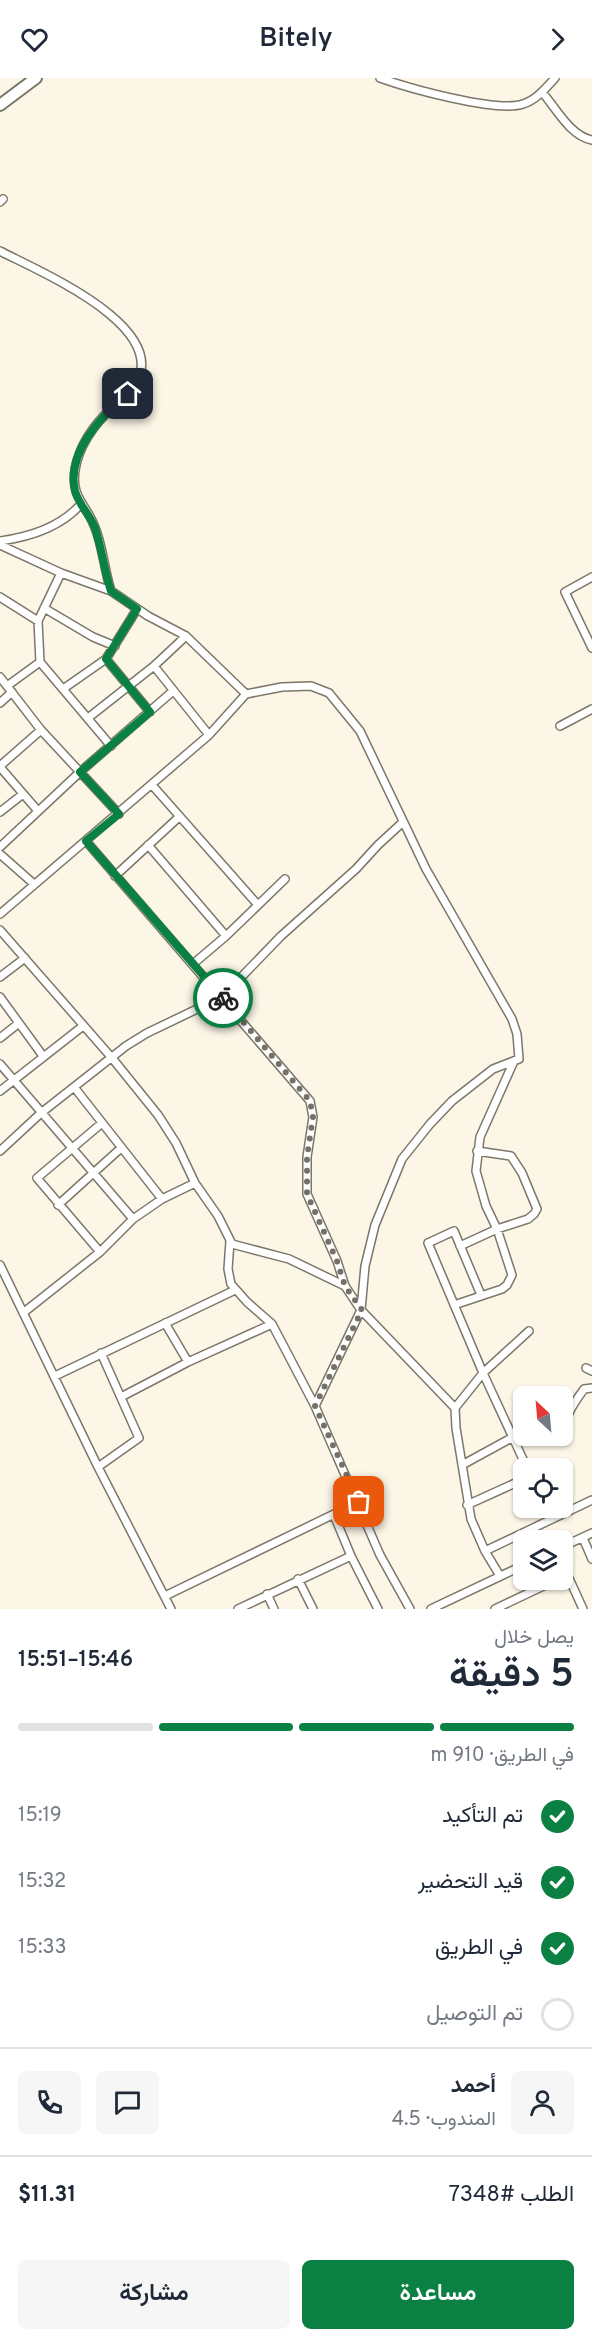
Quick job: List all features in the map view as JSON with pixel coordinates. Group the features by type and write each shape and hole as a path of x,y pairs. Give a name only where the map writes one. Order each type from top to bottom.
{"highway":[{"path":"0,105 36,78"}],"street":[{"path":"380,78 486,105 509,107 524,104 542,92 555,78"},
{"path":"542,92 570,127 581,136 592,140"},
{"path":"0,251 75,290 109,313 128,332 141,359 140,372 133,388 99,422 85,441 79,456 74,481 81,504 94,525 111,591"},
{"path":"0,543 48,528 67,518 81,504"},
{"path":"0,543 60,573 111,591 137,609 186,636 246,694"},
{"path":"60,573 38,621 40,662 111,746"},
{"path":"592,577 565,592 592,648"},
{"path":"0,597 38,621"},
{"path":"44,608 93,637 115,646"},
{"path":"63,689 106,659 137,609"},
{"path":"87,718 154,666 186,636"},
{"path":"106,659 150,712"},
{"path":"0,703 9,689 40,662"},
{"path":"154,666 209,735"},
{"path":"0,677 41,730 119,814"},
{"path":"0,914 209,735 246,694 301,685 320,688 343,708 363,736 426,869 512,1019 517,1034 519,1059 493,1069 452,1101 430,1124 402,1160 375,1225 364,1266 362,1310 315,1406"},
{"path":"0,846 173,691"},
{"path":"560,726 592,709"},
{"path":"38,811 0,766 41,730"},
{"path":"152,785 258,905"},
{"path":"0,812 23,794"},
{"path":"115,876 179,817"},
{"path":"0,1151 41,1113 126,1046 147,1033 222,997 280,936 356,869 403,822"},
{"path":"86,841 310,1101 313,1117 307,1157 307,1194 337,1261 345,1286 362,1310 455,1408"},
{"path":"148,845 226,936"},
{"path":"0,854 33,884"},
{"path":"194,964 285,879"},
{"path":"0,930 112,1058 167,1129 195,1183 218,1216 230,1241 234,1245 289,1259 345,1286"},
{"path":"0,977 25,958"},
{"path":"0,997 43,1056"},
{"path":"0,1038 19,1023"},
{"path":"0,1090 83,1026"},
{"path":"454,1305 502,1289 512,1275 512,1269 497,1229 486,1206 476,1171 477,1151 484,1128 514,1060"},
{"path":"0,1064 133,1219"},
{"path":"74,1087 162,1199"},
{"path":"100,1252 58,1205 37,1177 102,1123"},
{"path":"58,1205 121,1148"},
{"path":"460,1246 497,1229 528,1219 537,1209 522,1173 511,1156 477,1151"},
{"path":"23,1313 100,1252 133,1219 162,1199 195,1183"},
{"path":"482,1295 454,1231 428,1243 522,1458"},
{"path":"230,1241 228,1269 235,1290 272,1324 315,1406 359,1502 380,1556 410,1609"},
{"path":"0,1265 98,1467 171,1609"},
{"path":"55,1376 235,1290"},
{"path":"165,1323 188,1362"},
{"path":"121,1397 188,1362 272,1324"},
{"path":"500,1576 473,1527 467,1505 454,1417 455,1408 483,1373 529,1331"},
{"path":"98,1467 138,1439 101,1353"},
{"path":"573,1406 584,1389 592,1389"},
{"path":"462,1464 512,1437"},
{"path":"467,1505 513,1484"},
{"path":"573,1509 592,1500"},
{"path":"165,1596 359,1502"},
{"path":"334,1515 351,1556 378,1609"},
{"path":"485,1551 553,1518"},
{"path":"573,1542 592,1533"},
{"path":"583,1538 592,1559"},
{"path":"238,1609 351,1556"},
{"path":"431,1609 513,1570"},
{"path":"298,1580 313,1609"},
{"path":"495,1609 509,1606 538,1590"},
{"path":"573,1590 583,1609"},
{"path":"267,1594 274,1609"}],"way so far":[{"path":"223,998 312,1106 313,1117 308,1139 307,1194 337,1261 345,1286 362,1310 315,1406 359,1502"}],"route":[{"path":"128,394 114,405 85,441 75,470 74,481 77,497 94,525 111,591 137,609 106,659 150,712 80,772 119,814 86,841 223,998"}]}
